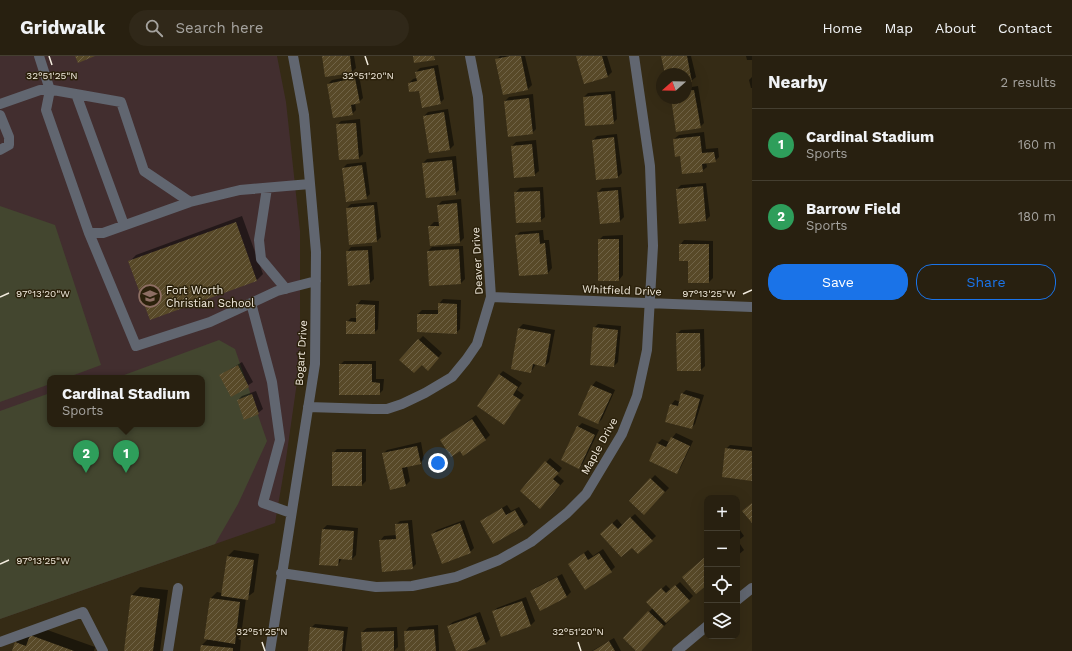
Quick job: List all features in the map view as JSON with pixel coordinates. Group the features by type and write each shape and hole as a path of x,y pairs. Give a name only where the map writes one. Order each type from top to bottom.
{"street":[{"path":"39,56 50,90 46,110 89,233 136,346 210,322 286,289 316,281"},
{"name":"Bogart Drive","path":"270,651 281,573 315,364 316,252 304,115 293,56"},
{"name":"Deaver Drive","path":"308,407 387,409 402,404 425,393 452,377 477,344 491,298 478,97 470,56"},
{"name":"Maple Drive","path":"281,573 376,587 412,586 456,577 500,560 531,542 567,513 586,494 622,434 637,396 647,350 653,246 650,166 634,56"},
{"path":"0,104 40,90 50,90 121,102 144,171 190,202"},
{"path":"76,94 124,225"},
{"path":"0,115 9,137 9,145 0,150"},
{"path":"89,233 103,233 190,202 240,190 310,184"},
{"path":"267,188 258,240 261,259 286,289"},
{"name":"Whitfield Drive","path":"491,298 752,307"},
{"path":"251,303 272,382 280,440 263,503 291,513"},
{"path":"168,651 178,588"},
{"path":"740,598 752,588"},
{"path":"0,642 83,612 103,651"},
{"path":"677,651 704,628"}],"shaded area":[{"name":"Fort Worth Christian School","path":"0,56 277,56 286,102 300,231 300,361 275,523 0,619"}],"green space":[{"path":"0,206 55,225 101,365 74,375 47,375 47,385 0,402"},
{"path":"219,340 235,349 267,441 238,504 215,544 0,619 0,411 47,394 47,427 205,427 205,375 124,375"}],"building":[{"path":"75,56 95,56 78,63"},
{"path":"322,56 350,56 352,73 325,77"},
{"path":"413,56 434,56 435,60 414,63"},
{"path":"510,56 521,56 528,90 503,95 495,59"},
{"path":"576,56 602,56 608,77 584,84"},
{"path":"661,56 687,56 689,68 664,68"},
{"path":"434,68 441,104 422,108 419,91 409,92 408,83 417,81 415,72"},
{"path":"355,78 360,103 351,105 353,115 333,118 327,84"},
{"path":"692,90 694,90 701,128 676,132 672,104 692,104"},
{"path":"611,94 614,124 585,126 583,97"},
{"path":"529,98 533,134 508,137 504,101"},
{"path":"444,112 450,150 429,153 423,116"},
{"path":"356,123 359,159 339,160 336,124"},
{"path":"700,136 702,153 714,152 716,162 702,164 703,172 682,174 680,156 675,157 673,139"},
{"path":"614,137 618,178 596,180 592,140"},
{"path":"532,144 535,176 514,178 511,146"},
{"path":"452,160 456,195 426,198 422,163"},
{"path":"362,165 367,199 346,202 342,168"},
{"path":"703,186 706,221 679,224 676,189"},
{"path":"618,190 620,222 600,224 597,192"},
{"path":"540,191 541,222 516,223 514,192"},
{"path":"457,203 460,243 430,246 428,226 439,226 437,205"},
{"path":"374,205 377,242 349,245 346,208"},
{"path":"236,222 257,281 150,320 128,261"},
{"path":"539,233 540,244 545,243 548,274 519,276 515,235"},
{"path":"598,239 619,239 619,281 598,281"},
{"path":"679,244 709,244 709,283 688,283 688,261 679,261"},
{"path":"459,249 461,284 429,286 427,251"},
{"path":"368,250 370,284 348,286 346,251"},
{"path":"438,303 457,304 457,334 417,332 417,314 438,314"},
{"path":"356,304 375,305 375,334 346,334 346,321 356,322"},
{"path":"593,327 618,330 614,367 590,365"},
{"path":"518,328 551,334 545,367 533,364 531,373 511,369"},
{"path":"676,333 700,333 701,371 677,371"},
{"path":"418,339 439,358 428,371 422,365 414,373 399,360"},
{"path":"339,364 372,364 372,382 380,383 380,395 339,395"},
{"path":"238,365 249,387 231,397 219,375"},
{"path":"499,374 518,387 513,395 521,400 504,425 477,406"},
{"path":"591,385 612,394 598,424 578,415"},
{"path":"681,393 700,399 692,429 665,422 670,404 678,406"},
{"path":"252,394 259,414 244,420 237,400"},
{"path":"472,419 486,440 463,456 460,451 451,457 440,440"},
{"path":"577,426 595,435 579,469 561,460"},
{"path":"671,437 690,446 677,474 649,461 657,443 666,447"},
{"path":"417,446 421,464 402,468 406,486 390,490 382,453"},
{"path":"725,448 752,451 752,481 722,477"},
{"path":"332,452 362,452 362,486 332,486"},
{"path":"545,461 559,473 553,479 560,485 540,509 520,491"},
{"path":"650,478 665,492 644,515 629,501"},
{"path":"752,503 752,523 742,511"},
{"path":"502,508 506,515 515,510 524,526 493,544 480,521"},
{"path":"630,517 653,541 638,554 632,548 621,557 600,534 612,523 618,529"},
{"path":"408,523 413,569 382,572 379,540 396,539 395,524"},
{"path":"460,523 471,553 442,564 431,534"},
{"path":"322,529 354,531 352,560 339,559 338,566 319,565"},
{"path":"584,553 588,560 599,553 612,572 585,590 568,564"},
{"path":"227,556 254,560 248,600 221,596"},
{"path":"704,558 704,587 696,594 682,577"},
{"path":"557,577 567,597 540,611 530,591"},
{"path":"675,585 690,601 666,623 646,602 661,588 666,593"},
{"path":"131,595 160,599 153,651 124,651"},
{"path":"210,598 240,602 235,644 204,639"},
{"path":"522,601 531,626 501,637 492,611"},
{"path":"648,611 664,626 641,651 636,651 623,638"},
{"path":"476,616 486,644 466,651 456,651 447,626"},
{"path":"310,627 344,631 342,651 308,651"},
{"path":"434,629 436,651 405,651 404,631"},
{"path":"394,631 394,651 362,651 361,632"},
{"path":"30,635 74,651 12,651 15,642 26,646"},
{"path":"609,641 615,651 593,651"},
{"path":"201,645 233,648 233,651 200,651"}],"place":[{"name":"Fort Worth Christian School","path":"150,296"},
{"name":"Barrow Field","path":"86,473"},
{"name":"Cardinal Stadium","path":"126,473"}]}
